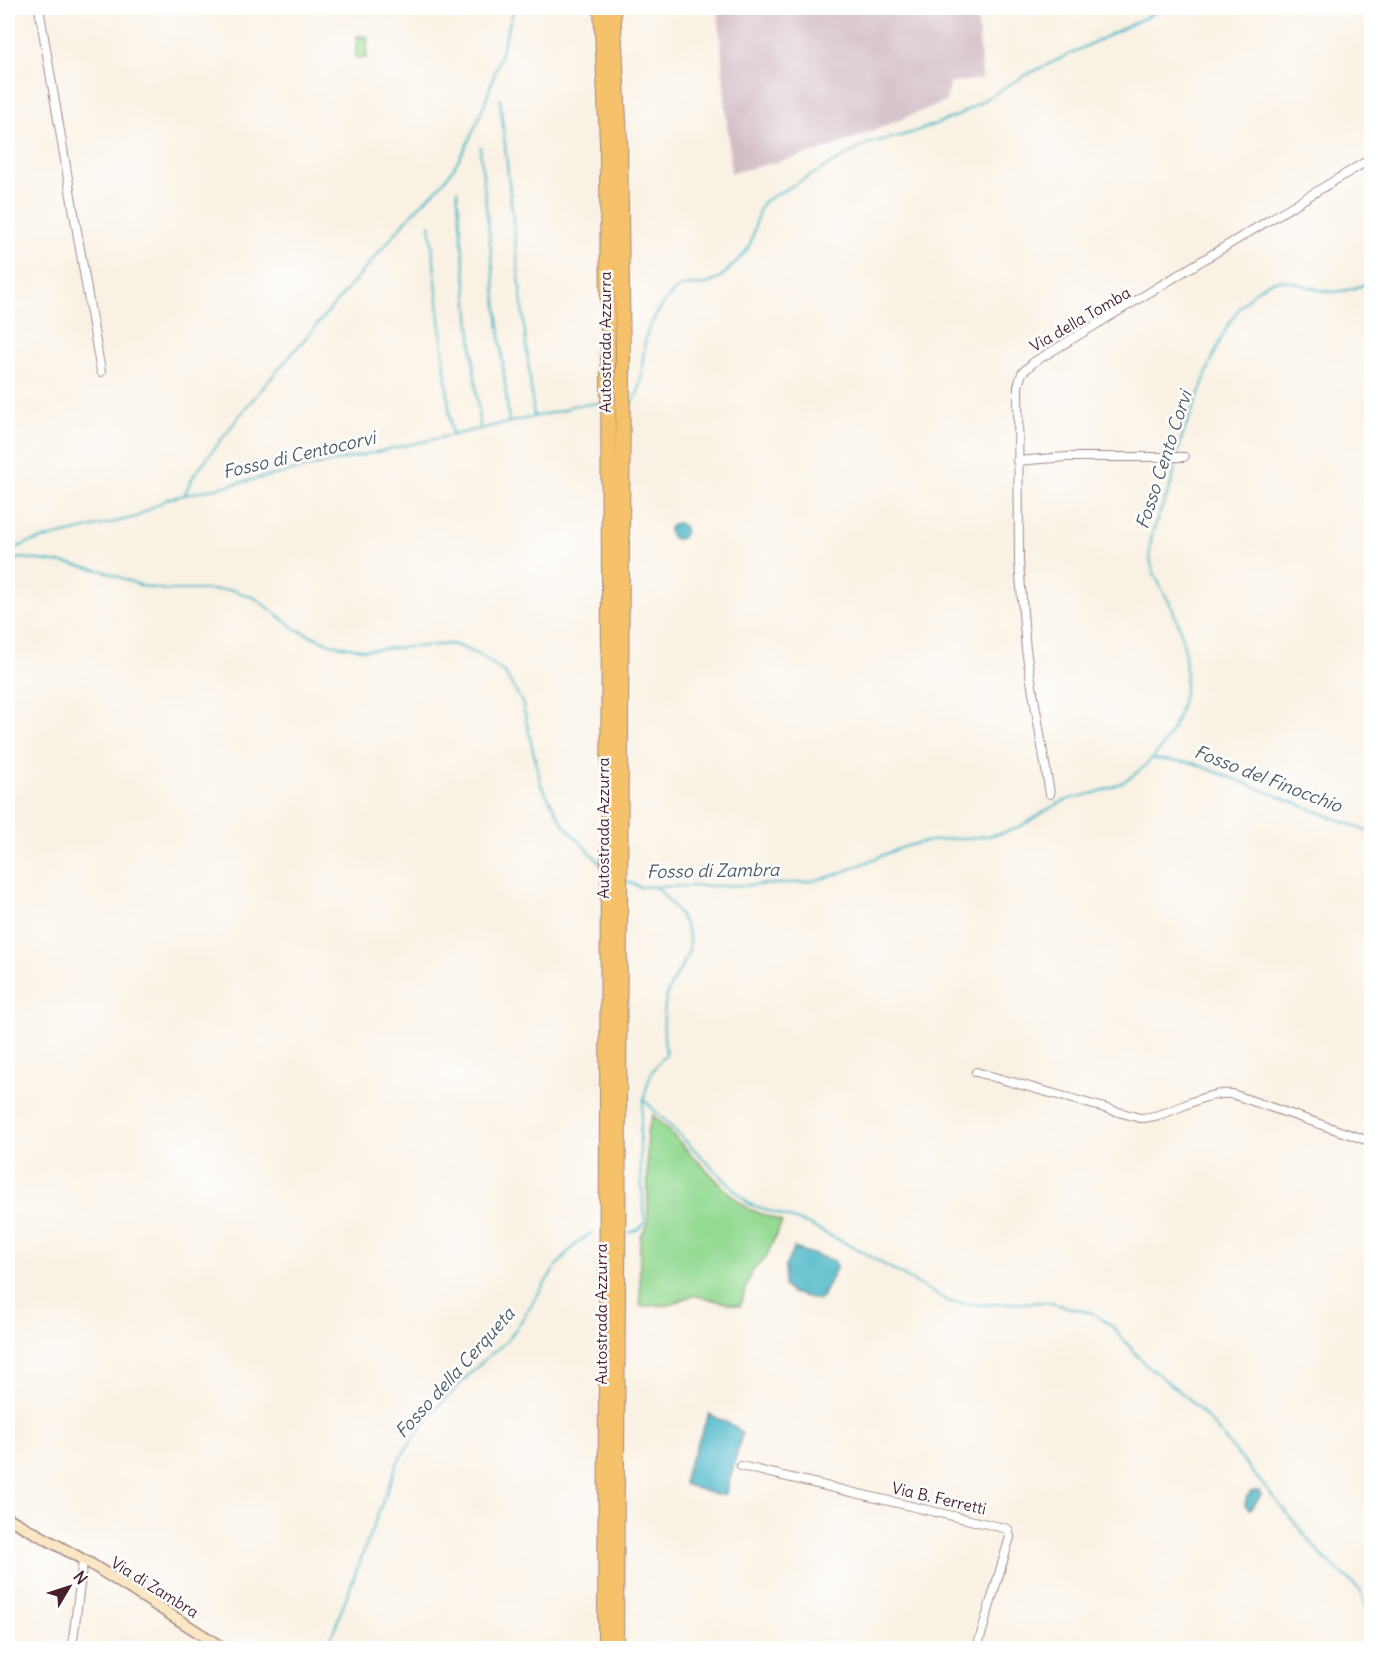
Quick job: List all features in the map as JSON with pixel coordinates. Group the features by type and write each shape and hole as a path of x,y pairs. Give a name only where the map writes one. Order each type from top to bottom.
{"highway":[{"name":"Autostrada Azzurra","path":"601,8 607,142 609,583 607,857 613,889 616,1648"},
{"name":"Autostrada Azzurra","path":"605,1648 613,889 619,868 623,364 620,139 614,8"}],"street":[{"path":"39,8 100,372"},
{"name":"Via della Tomba","path":"1050,794 1023,624 1018,563 1018,386 1022,373 1028,366 1371,159"},
{"path":"1017,461 1184,458"},
{"path":"976,1072 1140,1119 1162,1114 1210,1096 1235,1094 1371,1142"},
{"name":"Via B. Ferretti","path":"741,1466 1008,1528 1010,1537 977,1648"},
{"name":"Via di Zambra","path":"8,1518 83,1560 223,1648"},
{"path":"72,1648 83,1560"}],"shaded area":[{"path":"718,8 977,8 982,79 950,83 946,101 825,150 731,173"}],"green space":[{"path":"357,36 368,37 366,58 355,57"},
{"path":"653,1115 731,1195 749,1209 782,1222 766,1257 752,1271 740,1306 693,1295 670,1305 640,1306 640,1237 648,1224 647,1132"}],"water":[{"path":"677,523 683,525 685,531 683,537 677,539 671,537 669,531 671,525"},
{"path":"794,1248 834,1261 837,1266 822,1297 817,1300 792,1293 784,1286 785,1267"},
{"path":"709,1414 736,1427 742,1434 726,1494 716,1495 684,1484 685,1474"},
{"path":"1259,1491 1261,1495 1249,1509 1245,1505 1246,1500 1248,1495"}],"waterway":[{"path":"184,495 194,475 247,406 418,207 441,185 457,163 478,121 514,8"},
{"name":"Fosso di Centocorvi","path":"631,403 639,388 646,337 659,310 668,297 679,288 686,285 707,284 718,279 731,267 750,245 763,202 867,144 908,134 957,116 1026,75 1165,8"},
{"path":"500,99 534,417"},
{"path":"480,147 509,422"},
{"path":"457,190 480,429"},
{"path":"430,224 452,436"},
{"name":"Fosso Cento Corvi","path":"625,880 640,887 763,885 817,880 904,847 1011,831 1064,801 1099,792 1118,784 1143,767 1164,744 1172,731 1178,717 1186,679 1181,632 1151,563 1151,537 1171,484 1182,436 1225,331 1252,294 1272,282 1289,281 1332,292 1352,289 1372,281"},
{"name":"Fosso di Centocorvi","path":"8,551 30,542 136,517 167,499 564,410 571,406 602,403"},
{"name":"Fosso di Zambra","path":"8,560 21,558 71,564 104,571 142,586 166,590 232,590 255,598 296,629 330,644 366,650 453,644 482,656 504,672 522,702 541,785 564,825 603,866"},
{"name":"Fosso del Finocchio","path":"1153,759 1193,763 1372,833"},
{"name":"Fosso della Cerqueta","path":"629,1233 639,1229 645,1222 640,1149 642,1112 651,1074 666,1054 664,1021 667,996 687,956 689,946 689,936 681,918 656,887"},
{"path":"644,1100 749,1204 807,1224 861,1251 949,1302 980,1305 1046,1302 1092,1313 1110,1324 1144,1363 1189,1399 1208,1419 1324,1558 1360,1590 1372,1623"},
{"name":"Fosso della Cerqueta","path":"327,1648 397,1464 406,1449 447,1397 510,1337 568,1252 592,1233"}]}
